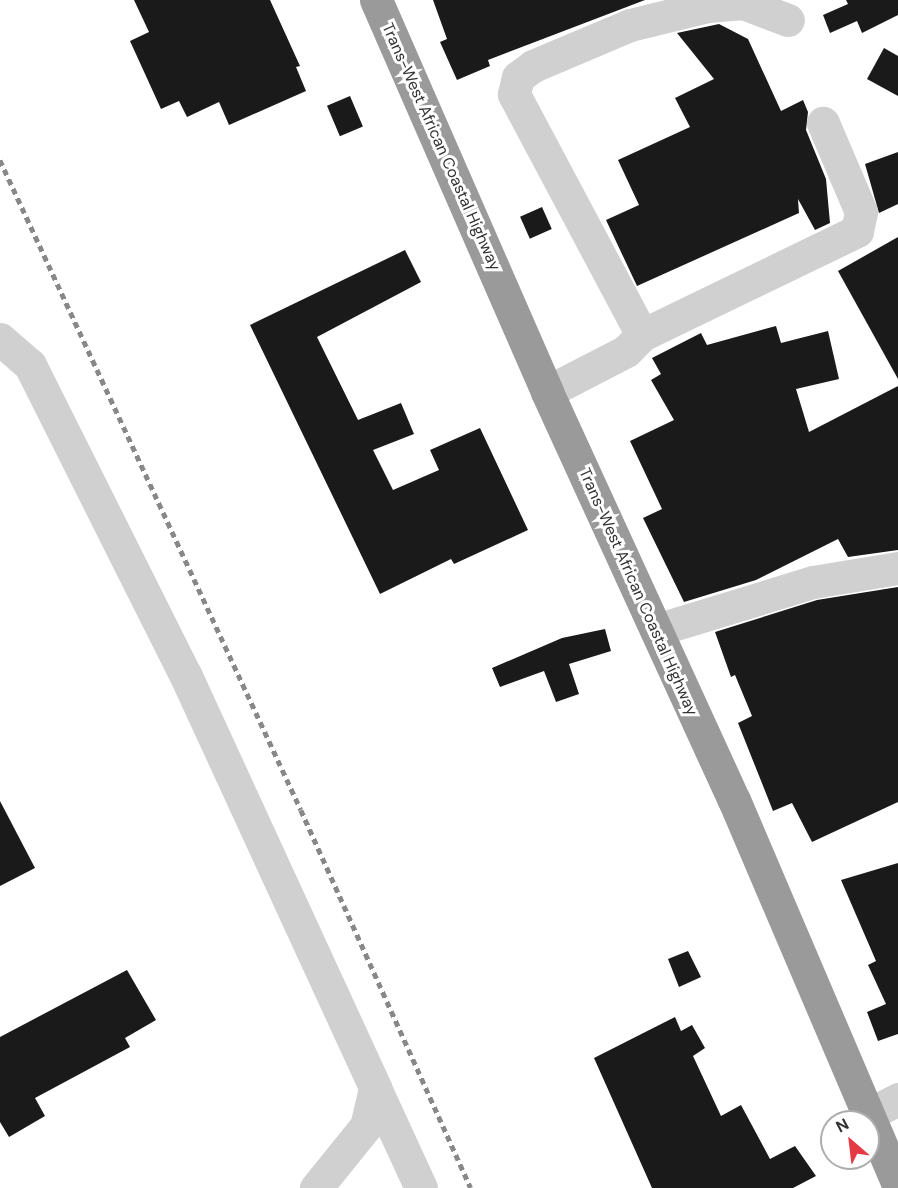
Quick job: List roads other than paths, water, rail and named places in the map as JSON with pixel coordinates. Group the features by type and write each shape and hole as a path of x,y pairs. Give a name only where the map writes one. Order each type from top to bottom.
{"highway":[{"name":"Trans-West African Coastal Highway","path":"376,0 547,392 734,801 866,1110"},
{"name":"Trans-West African Coastal Highway","path":"880,1142 898,1184"}],"street":[{"path":"642,335 514,94 518,77 533,66 630,25 708,6 743,3 788,20"},
{"path":"547,392 626,351 642,335 857,231 861,212 823,123"},
{"path":"0,339 30,365 185,674 421,1188"},
{"path":"656,630 813,582 898,568"},
{"path":"316,1188 366,1126 375,1088"},
{"path":"876,1110 898,1099"}],"railway":[{"path":"0,160 301,810 471,1188"}]}
